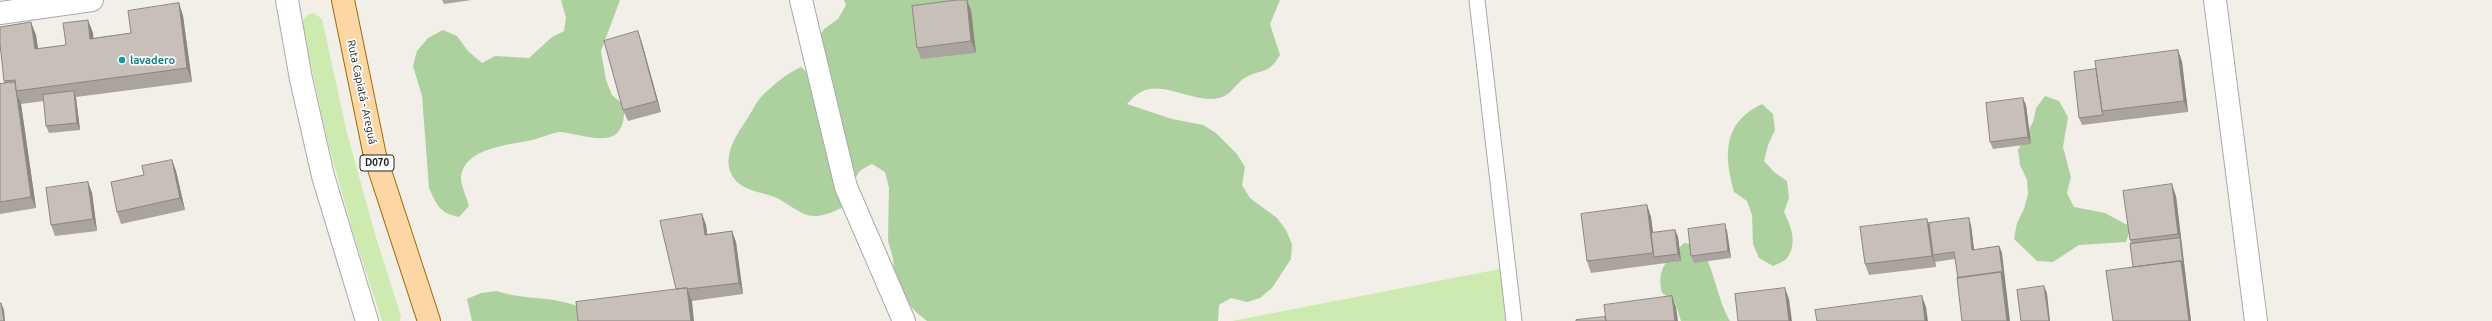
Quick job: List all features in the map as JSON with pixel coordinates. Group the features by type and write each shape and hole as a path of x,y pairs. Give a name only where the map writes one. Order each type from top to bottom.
{"main road":[{"name":"Ruta Capiatá - Areguá","path":"343,0 375,156 429,321"}],"street":[{"path":"0,12 92,0"},
{"path":"287,0 301,79 323,176 367,321"},
{"path":"801,0 846,187 904,321"},
{"path":"2214,0 2256,321"}],"lane":[{"path":"1477,0 1514,321"}],"green space":[{"path":"561,0 620,0 601,51 606,80 612,95 625,106 621,128 616,134 605,138 557,132 531,140 508,144 478,154 464,167 461,176 469,206 459,217 443,211 434,200 429,188 422,96 413,66 417,51 428,38 443,30 457,36 468,51 482,63 495,56 529,58 552,37 564,31 566,18"},
{"path":"844,0 1280,0 1270,24 1280,55 1276,62 1268,69 1243,79 1229,93 1219,98 1199,98 1169,90 1150,89 1139,93 1127,104 1172,119 1203,125 1216,133 1237,154 1245,167 1242,185 1250,198 1277,218 1286,230 1292,244 1291,259 1272,288 1260,298 1247,302 1231,298 1219,305 1218,321 927,321 916,312 895,289 893,258 888,241 889,188 885,172 872,164 863,169 856,177 846,203 837,210 819,216 806,215 779,199 742,186 731,174 729,157 731,148 739,131 755,105 771,87 801,67 810,75 816,42 824,29 838,19 846,5"},
{"path":"314,13 322,19 347,133 375,234 401,316 400,321 382,321 354,236 327,139 302,23 307,15"},
{"path":"2045,96 2059,101 2068,117 2063,147 2071,177 2067,193 2074,207 2105,213 2131,227 2126,242 2079,245 2053,262 2037,261 2014,239 2017,223 2024,209 2028,194 2027,180 2020,165 2018,150 2033,122 2036,108"},
{"path":"1762,104 1773,114 1775,130 1768,145 1764,161 1774,172 1787,181 1789,198 1784,212 1791,229 1793,241 1787,258 1773,266 1759,258 1753,244 1752,215 1747,201 1734,192 1728,153 1729,142 1739,121 1749,112"},
{"path":"1684,243 1699,245 1709,263 1725,312 1730,321 1681,321 1675,302 1662,293 1662,270 1668,259"},
{"path":"1505,268 1511,321 1232,321"},
{"path":"497,291 573,305 583,309 587,321 472,321 467,299 481,293"}],"building":[{"path":"967,0 971,41 917,48 912,6"},
{"name":"lavadero","path":"179,3 187,68 16,91 15,80 4,81 0,44 0,27 31,22 35,49 66,45 63,23 88,20 90,39 131,33 128,11"},
{"path":"638,31 657,101 623,110 604,41"},
{"path":"2178,50 2184,101 2102,111 2095,61"},
{"path":"2096,69 2103,115 2079,118 2074,72"},
{"path":"15,82 31,197 0,202 0,84"},
{"path":"74,91 77,123 46,126 43,95"},
{"path":"2023,98 2028,137 1990,142 1986,103"},
{"path":"172,160 180,198 117,212 111,182 144,175 142,166"},
{"path":"88,182 93,219 51,225 46,188"},
{"path":"2172,184 2178,234 2130,240 2123,191"},
{"path":"1647,205 1653,253 1587,261 1581,214"},
{"path":"702,214 705,235 732,231 739,283 676,289 660,221"},
{"path":"1969,218 1972,250 1999,246 2003,276 2001,272 1958,278 1954,252 1933,255 1929,223"},
{"path":"1927,219 1932,256 1865,264 1860,227"},
{"path":"1725,224 1728,251 1691,256 1688,229"},
{"path":"1675,230 1678,254 1654,257 1651,233"},
{"path":"2180,238 2183,265 2181,261 2133,267 2130,244"},
{"path":"2181,261 2189,321 2113,321 2106,271"},
{"path":"2001,272 2007,321 1962,321 1957,278"},
{"path":"2044,286 2049,321 2021,321 2017,290"},
{"path":"687,288 691,321 578,321 576,302"},
{"path":"1785,288 1789,321 1738,321 1735,294"},
{"path":"1672,296 1675,321 1606,321 1604,305"},
{"path":"1922,296 1925,321 1817,321 1815,310"},
{"path":"1,303 4,321 0,321"},
{"path":"1605,317 1606,321 1576,321 1576,320"}],"place":[{"name":"lavadero","path":"122,60"}]}
